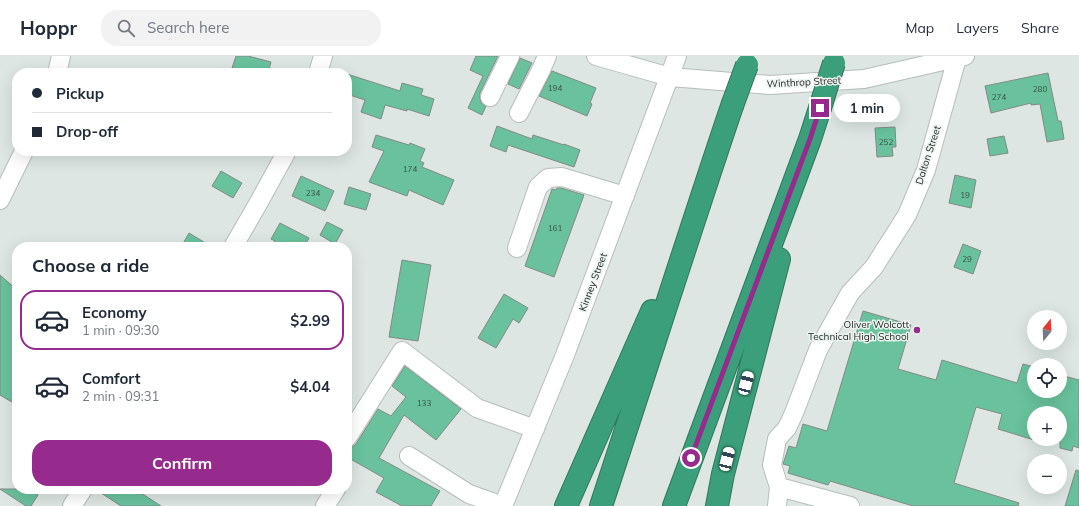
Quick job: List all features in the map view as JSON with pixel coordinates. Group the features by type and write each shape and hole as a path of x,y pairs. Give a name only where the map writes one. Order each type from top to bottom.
{"highway":[{"path":"674,506 810,139 835,60"},
{"path":"601,506 698,206 748,61"},
{"path":"717,506 723,474 810,139"},
{"path":"566,506 698,206"}],"street":[{"path":"58,68 61,56"},
{"path":"319,68 323,56"},
{"path":"490,97 510,56"},
{"path":"519,113 547,56"},
{"name":"Winthrop Street","path":"596,56 670,77 770,85 864,79 961,57"},
{"name":"Kinney Street","path":"503,506 568,348 677,56"},
{"name":"Dalton Street","path":"779,488 772,465 777,439 787,428 818,350 850,293 874,267 906,215 926,170 961,57"},
{"path":"0,200 22,156"},
{"path":"236,242 284,156"},
{"path":"517,248 538,188 548,178 562,177 625,196"},
{"path":"352,430 402,350 477,408 535,429"},
{"path":"409,456 469,494 503,506"},
{"path":"777,506 779,488 850,506"},
{"path":"72,506 80,494"},
{"path":"325,506 333,494"}],"building":[{"path":"236,56 248,56 271,62 269,68 232,68"},
{"path":"476,56 498,56 480,93 481,103 486,106 482,115 468,108 483,76 470,70"},
{"path":"520,58 532,63 519,89 508,84"},
{"path":"552,71 596,88 587,116 539,96"},
{"path":"1048,73 1058,121 1061,121 1064,139 1047,142 1040,104 1031,105 1031,103 991,113 985,86"},
{"path":"352,76 400,91 402,83 423,89 421,95 434,99 429,116 407,109 407,111 385,105 381,119 361,112 365,100 352,96"},
{"path":"497,126 532,139 533,135 580,150 574,167 508,145 506,152 490,146"},
{"path":"895,127 896,147 892,147 893,156 877,157 875,128"},
{"path":"376,135 409,145 410,143 425,149 420,161 424,163 422,167 454,180 443,205 409,190 407,196 369,182 384,151 372,147"},
{"path":"1004,136 1008,153 990,156 987,139"},
{"path":"221,171 242,183 233,198 212,186"},
{"path":"955,175 976,180 971,208 949,203"},
{"path":"301,176 334,191 325,211 292,196"},
{"path":"349,187 371,194 366,210 344,204"},
{"path":"557,188 584,195 554,277 525,266 552,189 556,190"},
{"path":"327,222 343,230 336,242 332,242 320,235"},
{"path":"280,223 309,238 307,242 274,242 271,239"},
{"path":"189,233 204,242 184,242"},
{"path":"963,244 981,251 973,274 954,267"},
{"path":"402,260 431,265 418,341 389,337"},
{"path":"0,275 12,286 12,402 0,395"},
{"path":"504,294 528,308 519,323 513,319 496,348 478,338"},
{"path":"863,311 911,325 898,369 936,380 942,360 1017,383 1023,364 1027,365 1027,398 1067,398 1067,377 1079,380 1079,448 1073,446 1072,451 1060,448 1060,446 1067,446 1067,406 1027,406 1027,438 998,429 1002,414 976,407 954,483 1019,503 1018,506 913,506 830,481 828,485 788,473 790,466 783,464 789,446 796,448 803,424 827,431"},
{"path":"405,366 461,409 436,440 404,415 379,458 440,491 431,506 402,506 376,492 384,478 352,460 352,447 356,444 378,409 391,416 406,397 392,386"},
{"path":"1076,470 1079,471 1079,506 1065,506"},
{"path":"0,489 12,489 12,494 38,495 31,506 26,506"},
{"path":"103,494 143,494 161,506 121,506"}],"place":[{"name":"Oliver Wolcott Technical High School","path":"917,330"}],"route":[{"path":"691,458 810,139 820,108"}]}
